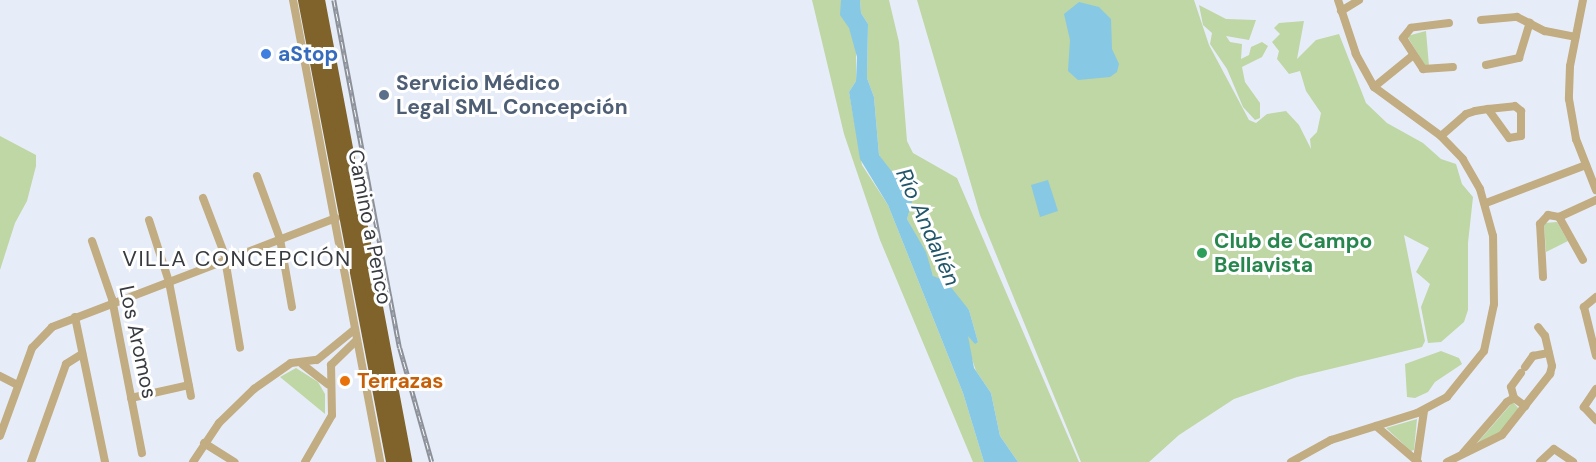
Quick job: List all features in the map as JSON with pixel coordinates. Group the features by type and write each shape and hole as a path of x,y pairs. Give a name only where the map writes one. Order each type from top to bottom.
{"highway":[{"name":"Camino a Penco","path":"318,0 359,329 393,462"},
{"name":"Camino a Penco","path":"297,2 324,100 346,215 405,462"},
{"path":"308,81 324,100"}],"street":[{"path":"1291,462 1331,440 1424,411 1460,385 1480,358 1488,340 1495,276 1486,203 1463,159 1441,136 1374,87 1356,54 1338,0"},
{"path":"1341,10 1359,0"},
{"path":"1583,0 1575,37 1569,99 1586,165 1596,190"},
{"path":"1,431 38,339 52,327 346,215 308,81 297,2"},
{"path":"1480,20 1512,16 1551,33 1575,37"},
{"path":"1449,23 1406,31 1403,40 1425,70 1453,67"},
{"path":"1486,64 1519,58 1530,23"},
{"path":"1374,87 1413,56"},
{"path":"1441,136 1461,116 1488,109 1519,107 1521,136 1509,138 1488,109"},
{"path":"1486,203 1586,165"},
{"path":"257,176 280,239 292,307"},
{"path":"203,198 225,260 240,348"},
{"path":"1543,277 1540,224 1548,215 1559,218 1596,200"},
{"path":"1559,218 1583,260"},
{"path":"149,220 169,282 191,396"},
{"name":"Los Aromos","path":"92,241 112,303 142,453"},
{"path":"1596,297 1584,307 1596,356"},
{"path":"75,317 105,462"},
{"path":"1447,462 1502,435 1551,372 1549,353 1539,327"},
{"path":"194,462 204,443 224,417 254,389 284,367 323,356 359,329"},
{"path":"304,462 330,420 329,385 332,362 359,329"},
{"path":"359,329 380,462"},
{"path":"1525,406 1514,398 1511,386 1533,356 1549,353"},
{"path":"31,462 66,364 82,354"},
{"path":"302,363 329,385"},
{"path":"0,376 18,385"},
{"path":"131,398 189,385"},
{"path":"1596,389 1584,407 1596,420"},
{"path":"1463,453 1506,402 1514,398"},
{"path":"1417,460 1424,411"},
{"path":"1376,426 1417,460"},
{"path":"204,443 235,462"},
{"path":"1540,462 1554,449 1573,462"}],"green space":[{"path":"812,0 841,0 856,50 856,81 849,92 862,165 888,205 963,393 984,462 973,462 880,240 844,134"},
{"path":"860,0 889,0 899,42 907,141 913,153 957,178 1079,462 1018,462 1000,436 991,393 976,371 968,347 968,335 975,343 978,342 969,310 933,276 923,248 907,219 911,204 879,155 874,97 867,78 868,24 861,13"},
{"name":"Club de Campo Bellavista","path":"917,0 1194,0 1209,45 1249,120 1256,123 1267,114 1286,111 1299,125 1311,149 1310,139 1317,132 1321,113 1306,91 1300,71 1289,74 1277,59 1279,51 1272,42 1280,34 1274,28 1279,23 1304,21 1297,59 1316,40 1339,34 1366,103 1387,123 1423,143 1441,159 1456,164 1462,184 1473,197 1468,243 1468,310 1464,322 1441,342 1428,343 1421,307 1430,284 1416,272 1429,248 1404,235 1425,341 1422,347 1297,377 1234,399 1179,435 1149,462 1081,462 980,215"},
{"path":"1199,5 1226,19 1256,20 1249,40 1226,36 1230,42 1242,44 1241,59 1249,55 1251,47 1262,42 1268,46 1262,57 1242,67 1245,82 1260,103 1260,118 1255,120 1243,107 1227,69 1210,44 1212,33 1203,25"},
{"path":"1426,31 1429,66 1426,67 1407,36"},
{"path":"0,136 36,155 36,166 27,201 15,223 0,270"},
{"path":"1557,222 1568,241 1546,252 1544,223"},
{"path":"1441,351 1459,358 1462,364 1435,382 1428,392 1415,398 1407,397 1405,364"},
{"path":"296,368 318,382 325,394 325,414 280,377"},
{"path":"1513,402 1519,409 1502,433 1472,449"},
{"path":"1417,419 1414,450 1411,451 1386,428"}],"water":[{"path":"841,0 860,0 861,13 868,24 867,78 874,97 879,155 910,195 912,202 907,219 926,252 933,276 946,281 969,310 978,342 975,344 968,336 974,368 991,393 1000,436 1018,462 984,462 963,393 888,205 860,159 849,92 856,81 857,57 849,28 840,15"},
{"path":"1079,2 1099,7 1111,19 1112,49 1119,64 1117,72 1110,77 1078,80 1068,71 1070,40 1064,14"},
{"path":"1048,180 1058,211 1040,217 1031,185"}],"railway":[{"path":"334,0 400,348 432,462"}],"place":[{"name":"aStop","path":"266,54"},
{"name":"Servicio Médico Legal SML Concepción","path":"384,95"},
{"name":"Club de Campo Bellavista","path":"1202,253"},
{"name":"Terrazas","path":"345,381"}],"district":[{"name":"VILLA CONCEPCIÓN","path":"237,259"}],"water label":[{"name":"Río Andalién","path":"928,227"}]}
